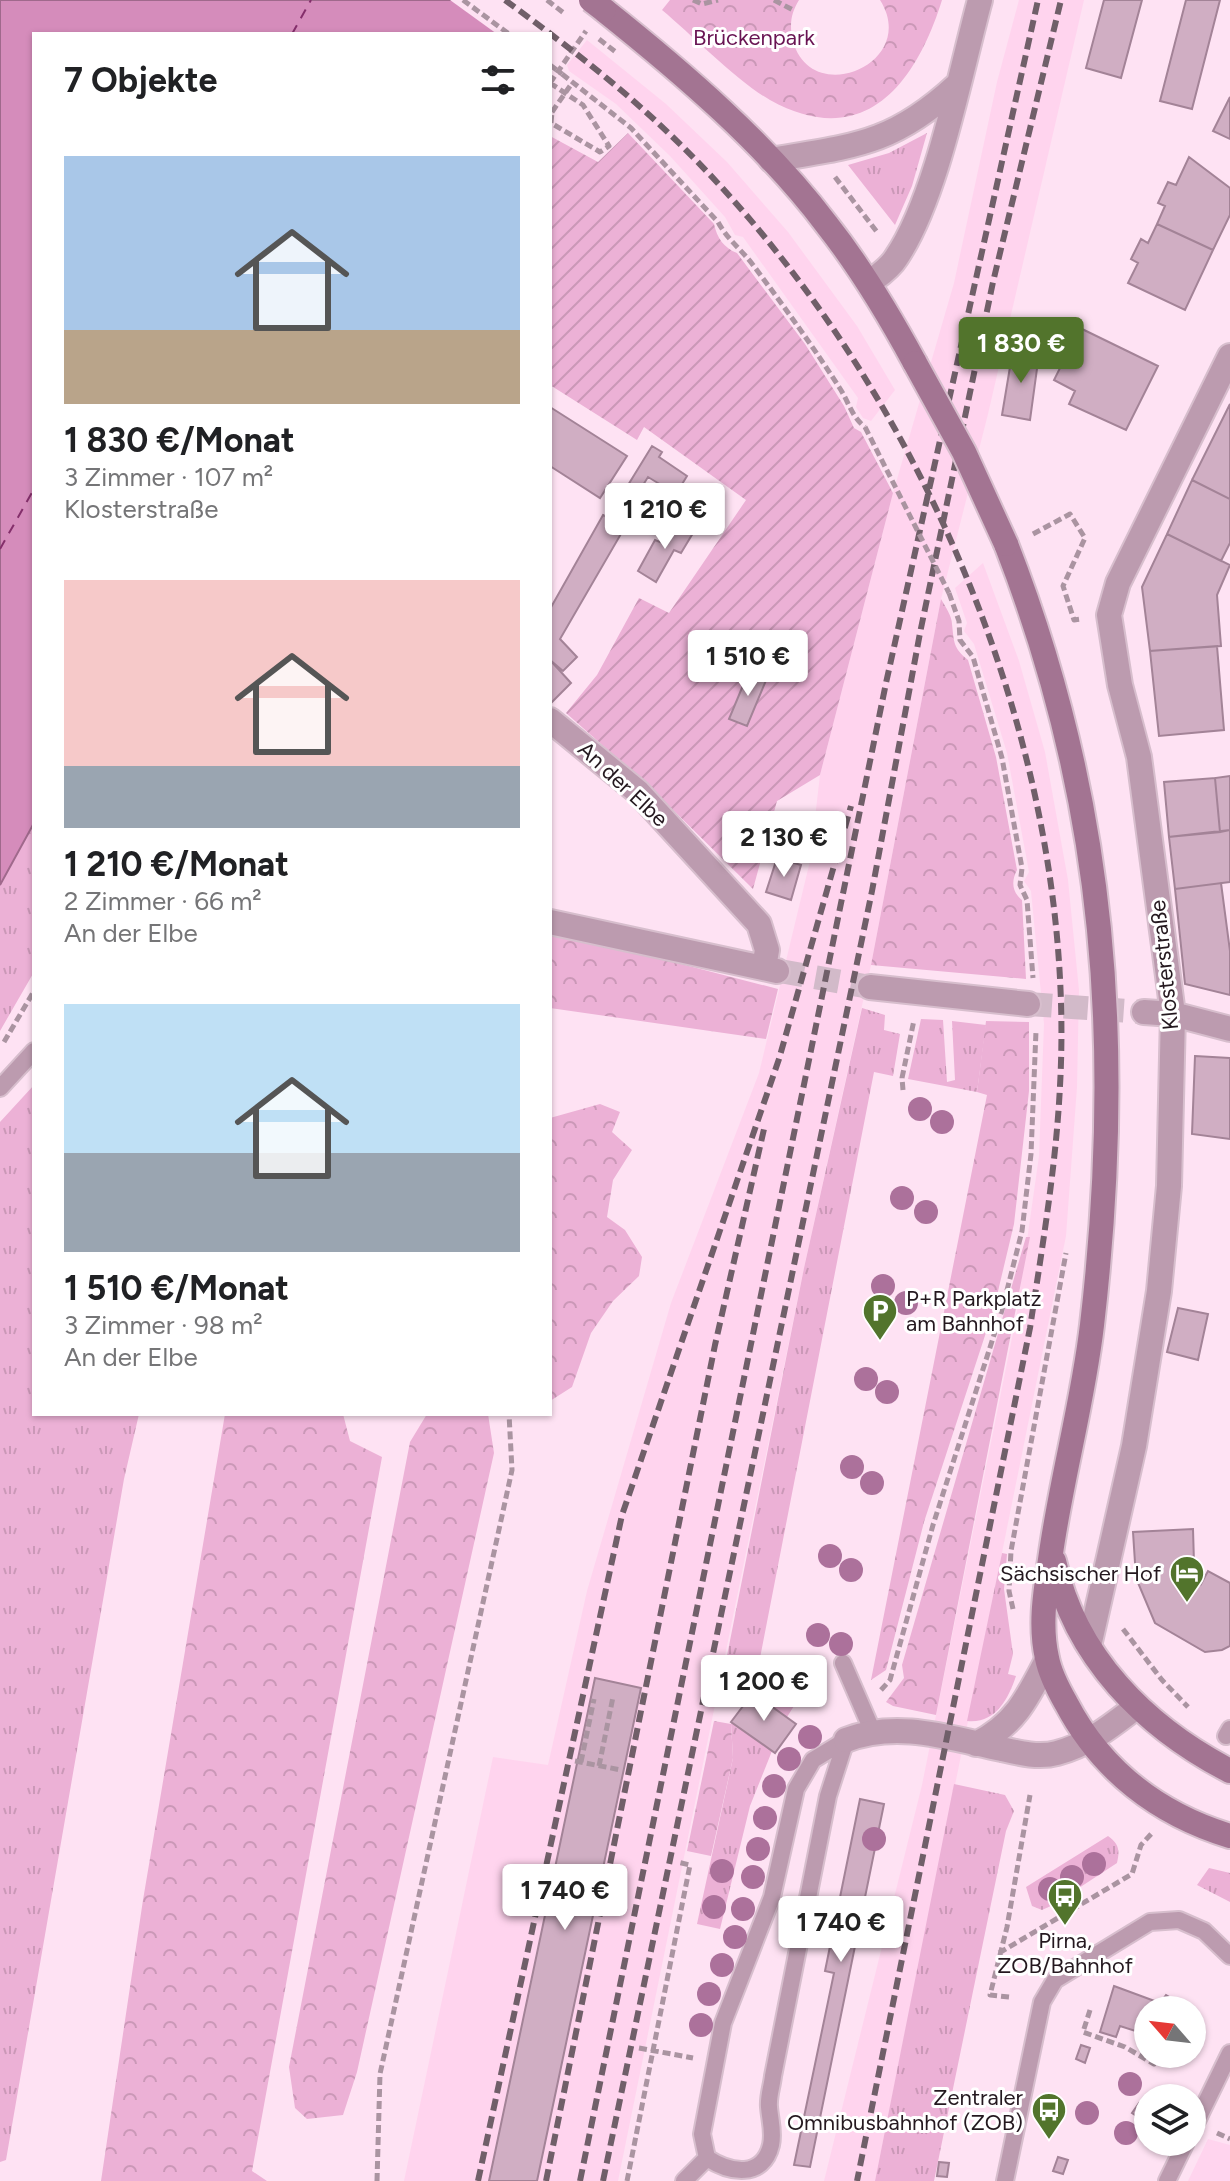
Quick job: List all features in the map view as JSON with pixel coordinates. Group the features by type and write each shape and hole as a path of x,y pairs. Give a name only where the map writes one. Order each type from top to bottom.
{"main road":[{"path":"595,11 771,160 825,222 869,283 964,452 1006,544 1033,614 1070,742 1094,871 1105,983 1108,1086 1092,1324 1044,1602 1047,1660 1087,1742 1123,1779 1182,1817 1230,1836"},
{"path":"1052,1547 1059,1581 1089,1646 1107,1675 1136,1707 1221,1766"}],"street":[{"path":"869,283 895,260 913,227 933,172 980,0"},
{"path":"771,160 882,139 927,113 956,86"},
{"name":"Klosterstraße","path":"1089,1646 1134,1446 1159,1291 1169,1186 1173,1014 1139,757 1120,685 1109,615 1118,583 1230,356"},
{"name":"An der Elbe","path":"552,722 638,792 759,924 772,970 552,922"},
{"path":"870,987 1033,1006"},
{"path":"1144,1012 1173,1014 1230,1029"},
{"path":"976,1744 1003,1729 1021,1710 1047,1660"},
{"path":"846,1740 872,1730 902,1729 1046,1755 1087,1742 1136,1707"}],"lane":[{"path":"0,1088 32,1053"},
{"path":"843,1663 872,1730"},
{"path":"846,1740 833,1773 773,2076 769,2103 771,2146 762,2164 744,2172 722,2167 707,2158 702,2134 723,2023 772,1897 796,1789 813,1760 846,1740"},
{"path":"1005,2181 1042,2002 1055,1980 1150,1922 1179,1920 1204,1931 1230,1956"},
{"path":"1206,2102 1230,2053"},
{"path":"1167,2181 1179,2156"},
{"path":"684,2181 707,2158"}],"path":[{"path":"463,0 506,32"},
{"path":"693,0 702,4 718,0"},
{"path":"774,0 793,10"},
{"path":"552,80 595,11"},
{"path":"617,53 628,63"},
{"path":"552,66 631,128 718,222 726,238 742,249 849,401 853,417 865,427 949,593 959,621 960,640 973,657 1002,758 1022,868 1020,885 1027,900 1033,1006 1031,1154 1016,1257 933,1525 890,1680 876,1695 859,1700"},
{"path":"552,112 572,84"},
{"path":"552,124 600,152 609,146 583,105 565,93"},
{"path":"825,166 858,203 885,243"},
{"path":"1031,535 1070,514 1085,538 1063,586 1071,613"},
{"path":"0,1050 32,994"},
{"path":"903,1090 902,1078 913,1025"},
{"path":"1015,1621 1009,1591 1011,1551 1069,1238"},
{"path":"377,2181 380,2074 512,1470 509,1416"},
{"path":"1118,1620 1162,1680 1198,1717"},
{"path":"599,1766 613,1697"},
{"path":"594,1699 578,1761 621,1770"},
{"path":"1009,1997 990,1995 1007,1927 1030,1795"},
{"path":"999,1953 1132,1874 1141,1845 1155,1830"},
{"path":"627,2181 690,1865 677,1862"},
{"path":"1090,2010 1083,2032 1134,2052"},
{"path":"639,2048 705,2061"}],"shaded area":[{"path":"0,0 559,0 538,32 32,32 32,827 0,885"},
{"path":"1019,0 1084,0 988,414 941,599 871,965 804,1268 618,2181 404,2181 493,1757 548,1765 587,1591 671,1303 759,1073 810,861 820,775 893,493 954,283 997,82"},
{"path":"587,40 666,104 727,162 788,232 857,326 895,390 871,421 863,418 856,407 858,398 743,237 735,235 725,217 670,156 616,104 569,71 567,65"},
{"path":"983,563 1019,661 1045,752 1068,880 1079,990 1077,1087 1066,1236 875,2181 824,2181 922,1785 1016,1318 1039,1156 1044,1024 1031,891 1024,881 1029,872 1007,753 974,644 964,631 967,623 955,588"},
{"path":"1208,2139 1230,2145 1230,2181 1188,2181 1200,2156 1206,2156"}],"green space":[{"name":"Brückenpark","path":"670,0 799,0 793,14 793,41 804,61 820,72 839,75 858,70 875,59 886,43 888,23 880,0 942,0 931,31 901,82 882,101 859,113 833,118 803,114 757,92 662,10"},
{"path":"628,133 714,224 722,242 737,253 805,344 844,406 854,428 861,432 893,493 820,775 777,801 753,889 651,788 566,713 597,675 639,598 669,613 746,500 644,427 637,440 552,386 552,137 598,162"},
{"path":"927,133 912,186 895,225 848,165 889,153"},
{"path":"941,599 951,618 955,644 968,660 996,757 1017,870 1014,886 1022,900 1026,979 871,965"},
{"path":"32,827 32,975 0,1031 0,885"},
{"path":"552,931 778,989 766,1039 552,1008"},
{"path":"862,1008 885,1015 884,1030 900,1034 893,1076 874,1072 760,1658 794,1665 799,1698 787,1717 753,1693 721,1686 804,1268"},
{"path":"921,1019 943,1020 947,1082 955,1080 952,1021 986,1025 977,1092 908,1079"},
{"path":"986,1021 1029,1022 1029,1091 1014,1224 994,1308 924,1522 886,1670 871,1680 987,1095 977,1092"},
{"path":"32,1087 32,1416 139,1416 124,1479 6,2160 0,2162 0,1122"},
{"path":"600,1104 620,1112 612,1132 632,1150 613,1180 607,1217 625,1230 642,1257 639,1276 613,1301 591,1333 572,1387 552,1400 552,1117"},
{"path":"1026,1237 1030,1237 936,1715 893,1706 886,1702 904,1678 902,1665"},
{"path":"225,1416 344,1416 350,1441 382,1457 252,2171 267,2181 101,2181 143,1900"},
{"path":"426,1416 488,1416 494,1453 357,2072 343,2115 307,2119 295,2108 289,2067 410,1442"},
{"path":"1002,1553 1007,1554 1004,1589 1013,1654 1008,1674 1016,1676 999,1709 985,1719 967,1721"},
{"path":"714,1721 731,1724 733,1758 711,1856 687,1851"},
{"path":"731,1722 772,1751 750,1806 720,1929 697,1924 733,1758"},
{"path":"954,1784 1005,1795 1014,1811 1006,1831 934,2181 875,2181"},
{"path":"1108,1836 1118,1848 1117,1863 1053,1905 1042,1910 1032,1906 1026,1887"},
{"path":"1209,1868 1230,1873 1230,1902 1197,1885"}],"pier":[{"path":"450,0 563,0 542,32 494,32"}],"building":[{"path":"1104,0 1142,0 1121,78 1086,68"},
{"path":"1186,0 1220,0 1192,109 1160,101"},
{"path":"1230,97 1230,139 1213,131"},
{"path":"1189,157 1230,188 1230,215 1213,250 1157,224 1165,206 1158,203 1168,182 1176,185"},
{"path":"1157,224 1213,250 1185,310 1128,283 1138,263 1131,259 1141,239 1148,243"},
{"path":"1080,328 1158,366 1126,430 1069,404 1075,391 1054,380"},
{"path":"1013,349 1039,354 1030,420 1002,415"},
{"path":"1230,404 1230,499 1192,480"},
{"path":"552,408 627,456 600,498 552,467"},
{"path":"652,446 662,452 659,457 687,476 676,494 648,477 625,514 614,508"},
{"path":"1192,480 1230,499 1230,543 1221,561 1167,534"},
{"path":"603,515 625,527 560,639 577,657 563,671 552,662 552,605"},
{"path":"672,521 693,533 681,553 674,550 656,582 638,571 655,540 660,542"},
{"path":"1167,534 1230,565 1217,595 1221,646 1150,651 1142,587"},
{"path":"1217,646 1224,730 1159,736 1150,651"},
{"path":"552,662 571,683 552,702"},
{"path":"749,671 767,678 747,726 729,719"},
{"path":"1230,776 1230,830 1220,832 1215,778"},
{"path":"1215,778 1220,832 1169,837 1164,782"},
{"path":"1230,830 1230,882 1175,889 1169,837"},
{"path":"777,858 801,865 791,900 766,892"},
{"path":"1221,883 1230,951 1230,995 1185,984 1175,889"},
{"path":"1195,1056 1230,1058 1230,1139 1192,1134"},
{"path":"1178,1308 1208,1314 1198,1360 1167,1352"},
{"path":"1193,1529 1194,1563 1201,1584 1208,1571 1230,1583 1230,1646 1222,1650 1205,1652 1155,1623 1136,1578 1133,1532"},
{"path":"595,1678 641,1688 537,2181 489,2181"},
{"path":"753,1693 796,1724 775,1753 731,1722"},
{"path":"860,1799 884,1804 810,2167 794,2165 834,1973 825,1971"},
{"path":"1114,1986 1141,1996 1134,1996 1134,2030 1120,2026 1116,2037 1100,2032"},
{"path":"1081,2045 1090,2048 1085,2063 1076,2059"},
{"path":"1058,2157 1068,2160 1063,2174 1053,2171"},
{"path":"939,2162 949,2163 947,2177 937,2176"}],"ferry route":[{"path":"293,32 311,0"},
{"path":"0,549 32,493"}],"tunnel":[{"path":"780,971 870,987"},
{"path":"1028,1004 1144,1012"}],"railway":[{"path":"505,0 547,32"},
{"path":"580,2181 886,683 1038,0"},
{"path":"603,2181 872,891 920,633 993,282 1061,0"},
{"path":"552,36 659,124 749,218 830,325 901,440 961,563 1008,692 1041,823 1059,955 1060,1086 1048,1207 1030,1328 857,2181"},
{"path":"478,2181 622,1515 779,1059 851,806"},
{"path":"546,2181 715,1345 764,1129"}],"place":[{"name":"P+R Parkplatz am Bahnhof","path":"880,1342"},
{"name":"Sächsischer Hof","path":"1187,1604"},
{"name":"Pirna, ZOB/Bahnhof","path":"1065,1927"},
{"name":"Zentraler Omnibusbahnhof (ZOB)","path":"1049,2141"}]}
